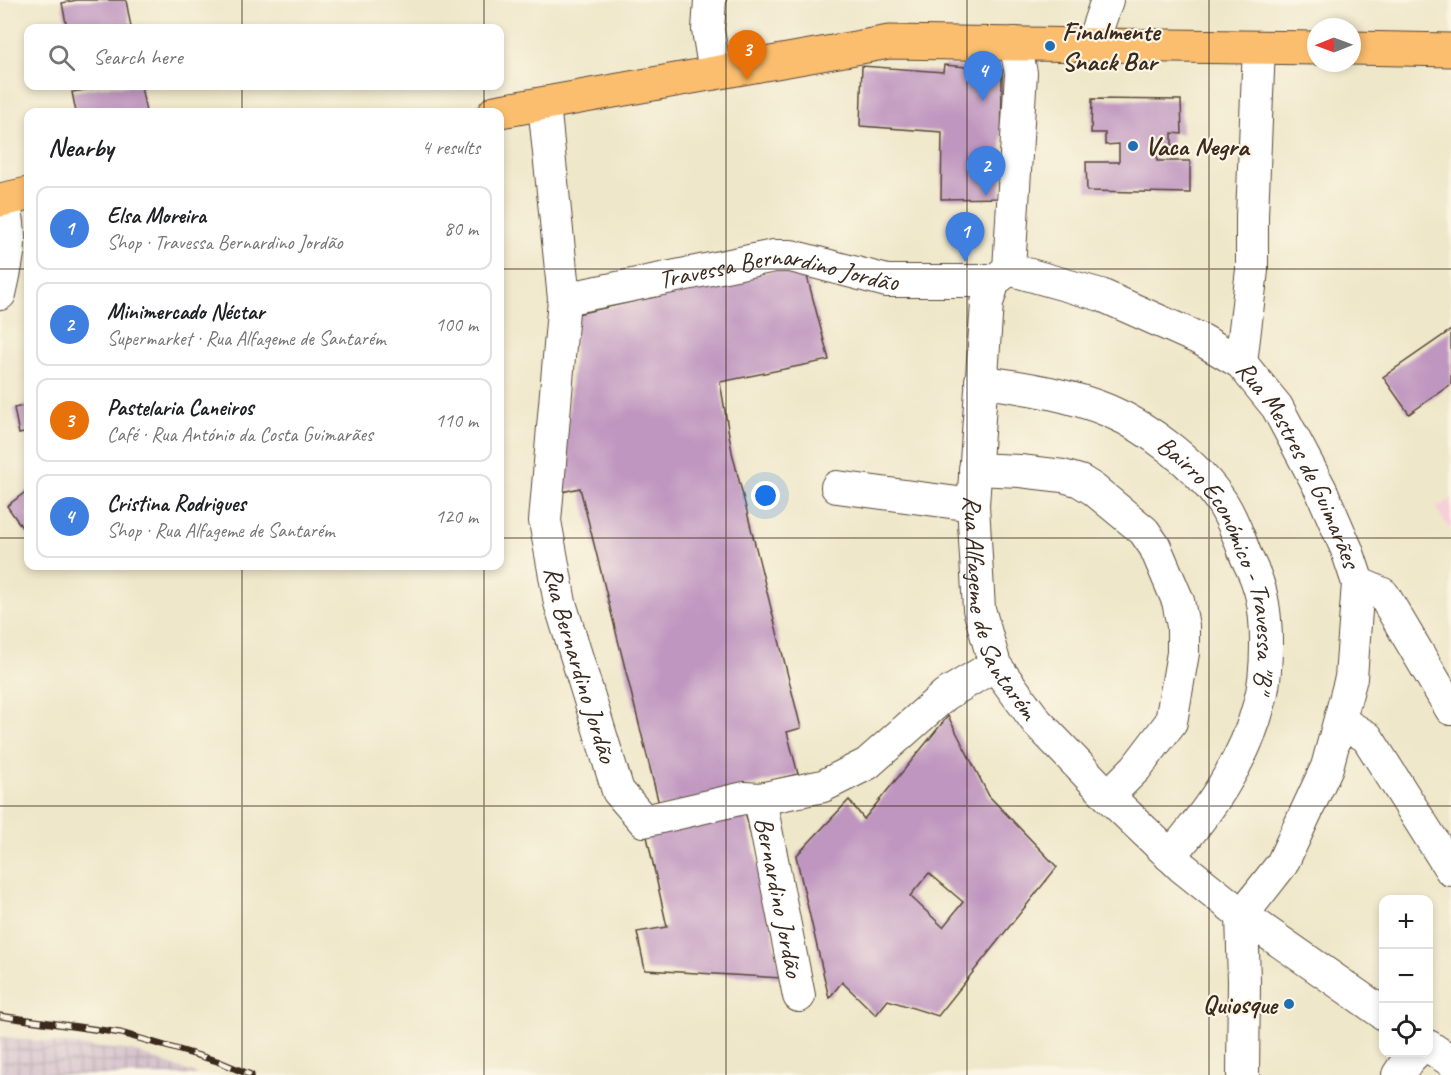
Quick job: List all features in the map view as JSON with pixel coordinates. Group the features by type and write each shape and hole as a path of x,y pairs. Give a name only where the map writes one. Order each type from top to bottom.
{"main road":[{"path":"504,111 889,42 1307,48"},
{"path":"1361,48 1451,50"}],"street":[{"path":"710,0 708,30 716,73"},
{"path":"1092,44 1107,0"},
{"name":"Rua Alfageme de Santarém","path":"1015,43 1022,73 1001,275 987,303 973,505 979,609 995,665 1037,722 1170,856 1242,915 1379,1011"},
{"name":"Rua Mestres de Guimarães","path":"1242,915 1282,864 1327,767 1351,678 1358,583 1347,550 1321,489 1278,407 1240,363 1252,270 1259,47"},
{"name":"Rua Bernardino Jordão","path":"544,104 564,299 545,521 561,603 618,791 644,821 744,798 760,799 823,786 867,764 945,695 995,665"},
{"path":"0,294 10,248 11,198"},
{"name":"Travessa Bernardino Jordão","path":"564,299 774,256 791,256 887,281 1001,275 1057,281 1101,296 1202,340 1240,363"},
{"name":"Bairro Económico - Travessa \"B\"","path":"981,381 1059,394 1110,411 1167,446 1195,470 1222,501 1258,584 1264,610 1265,670 1260,705 1232,771 1196,825 1170,856"},
{"path":"975,469 1063,476 1080,481 1093,489 1144,531 1155,547 1178,601 1184,626 1183,653 1171,722 1136,768 1108,796"},
{"path":"837,487 973,505"},
{"path":"1358,583 1383,594 1451,709"},
{"path":"1340,721 1367,737 1451,870"},
{"name":"Bernardino Jordão","path":"760,799 799,996"},
{"path":"1242,915 1243,1075"},
{"path":"1433,1049 1451,1061"},
{"path":"1398,1075 1411,1057"}],"shaded area":[{"path":"1451,499 1451,531 1436,509"},
{"path":"0,1037 133,1051 198,1075 0,1075"}],"building":[{"path":"77,0 126,0 130,24 66,24 62,3"},
{"path":"944,65 1002,70 1001,198 941,199 942,132 860,126 862,66 943,72"},
{"path":"142,90 145,108 75,108 72,92"},
{"path":"1092,99 1181,100 1182,134 1172,133 1172,149 1158,148 1157,161 1190,161 1190,193 1087,191 1086,162 1119,162 1119,144 1105,145 1105,133 1091,133"},
{"path":"783,268 807,276 829,360 720,382 732,452 801,728 787,732 798,774 660,808 580,488 562,492 577,314"},
{"path":"1451,330 1451,384 1409,414 1383,377"},
{"path":"24,406 24,433 19,434 14,408"},
{"path":"24,493 24,530 7,506"},
{"path":"948,716 989,796 1057,867 938,1016 888,1000 876,1015 842,982 829,998 796,856 849,800 864,819","holes":["929,873 963,902 943,927 910,896"]},
{"path":"744,807 782,978 645,970 637,932 667,927 646,832"}],"railway":[{"path":"0,1016 121,1033 217,1061 251,1075"}],"place":[{"name":"Finalmente Snack Bar","path":"1050,46"},
{"name":"Pastelaria Caneiros","path":"747,80"},
{"name":"Cristina Rodrigues","path":"983,101"},
{"name":"Vaca Negra","path":"1133,146"},
{"name":"Minimercado Néctar","path":"986,196"},
{"name":"Elsa Moreira","path":"965,262"},
{"name":"Quiosque","path":"1289,1004"}]}
